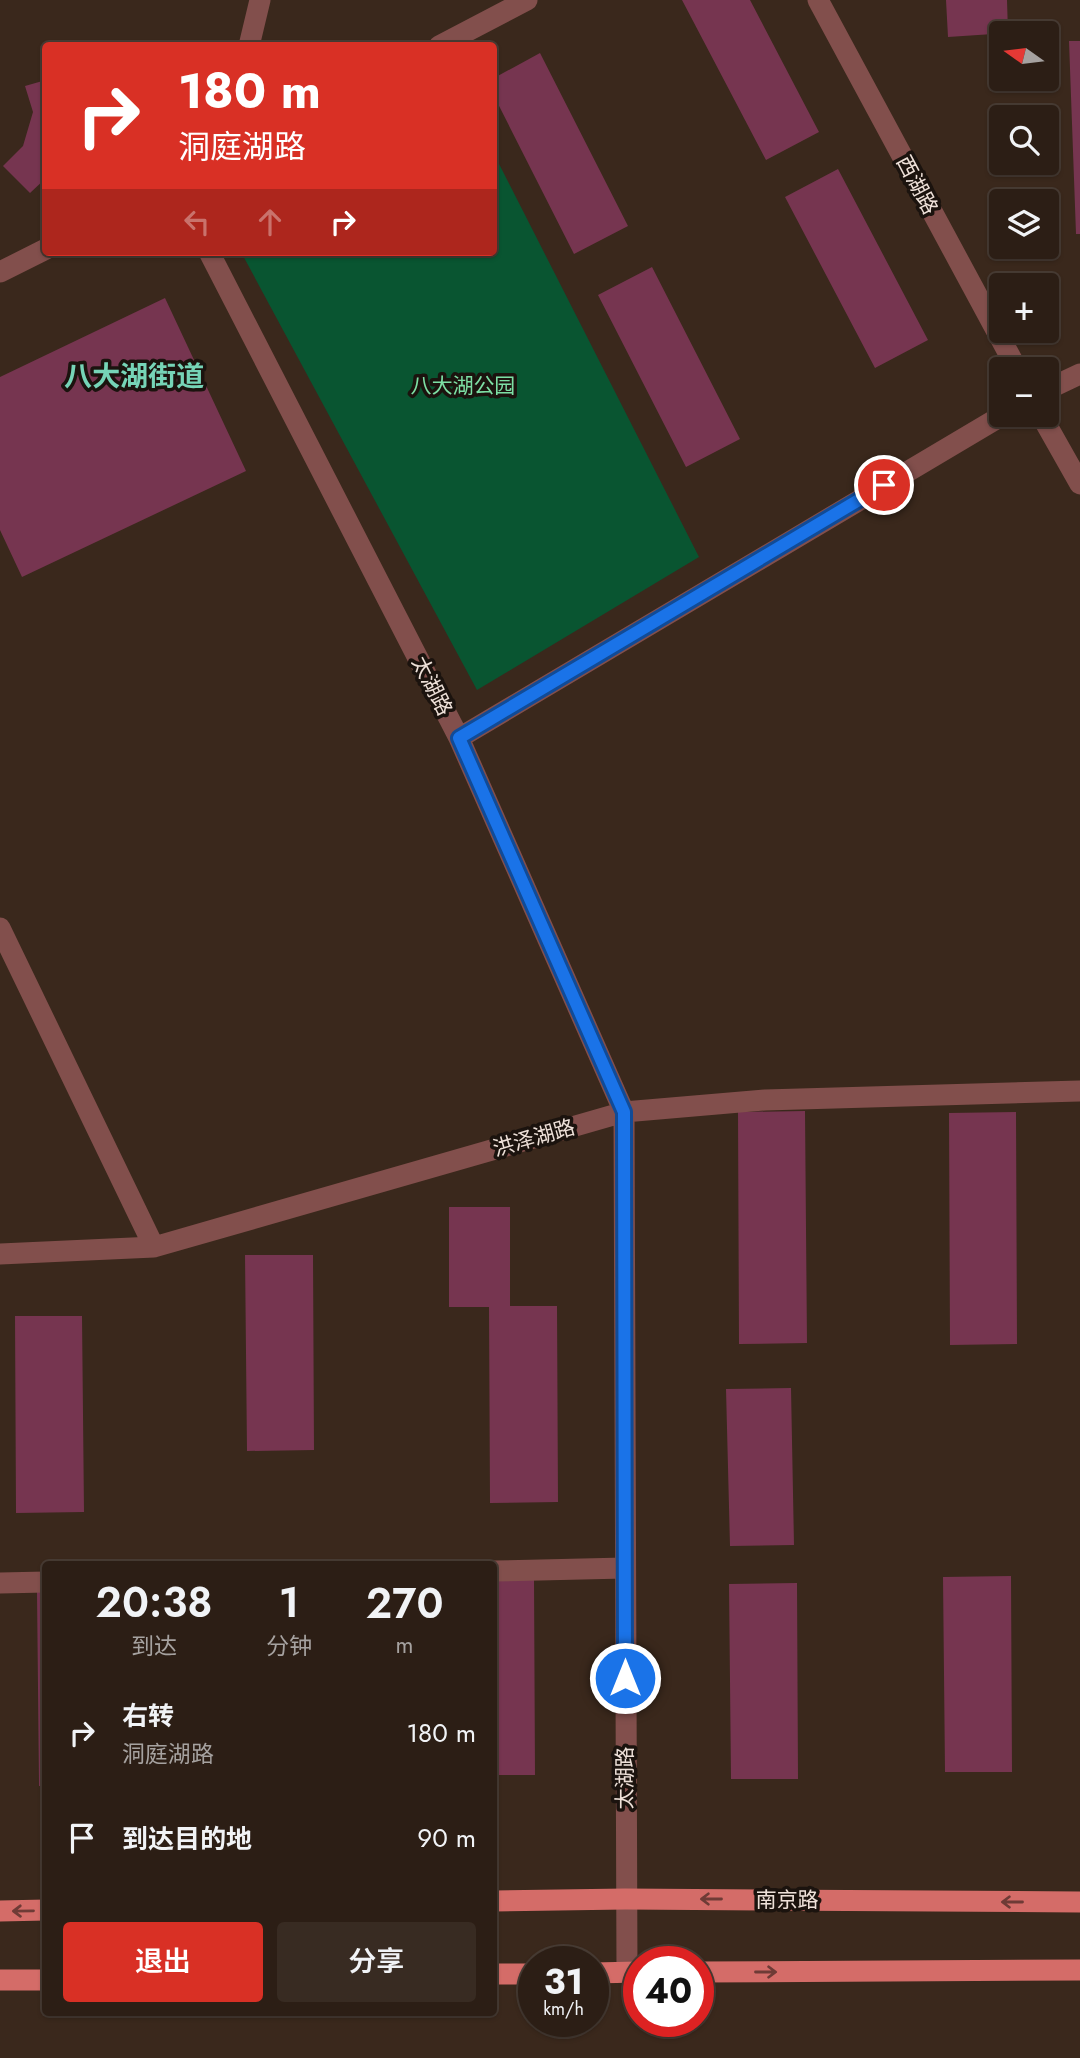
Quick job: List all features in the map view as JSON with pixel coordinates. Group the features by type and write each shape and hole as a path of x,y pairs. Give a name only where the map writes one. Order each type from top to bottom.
{"main road":[{"name":"南京路","path":"497,1901 625,1899 1080,1902"},
{"path":"0,1911 42,1910"},
{"path":"714,1972 1080,1970"},
{"path":"497,1974 518,1973"},
{"path":"0,1980 42,1980"}],"street":[{"path":"251,42 260,0"},
{"path":"447,42 527,0"},
{"name":"西湖路","path":"817,0 1010,357"},
{"path":"0,272 42,251"},
{"name":"太湖路","path":"211,256 459,738 624,1112 625,1899 630,1946"},
{"path":"1059,384 1080,374"},
{"path":"459,738 989,423"},
{"path":"1048,427 1080,484"},
{"path":"0,928 154,1247"},
{"name":"洪泽湖路","path":"0,1254 154,1247 624,1112 765,1100 1080,1091"},
{"path":"497,1571 625,1568"},
{"path":"0,1583 42,1582"}],"green space":[{"name":"八大湖公园","path":"497,160 699,557 477,690 243,256 497,256"}],"building":[{"path":"682,0 750,0 819,132 766,160"},
{"path":"946,0 1007,0 1008,21 989,21 989,34 948,37"},
{"path":"1069,41 1080,41 1080,234 1076,234"},
{"path":"540,53 628,226 574,254 497,102 497,76"},
{"path":"42,81 42,182 30,193 3,166 23,146 33,112 25,86"},
{"path":"838,169 928,340 875,368 785,197"},
{"path":"652,267 740,439 686,467 598,295"},
{"path":"165,298 246,471 22,577 0,530 0,377"},
{"path":"805,1111 807,1343 739,1344 738,1112"},
{"path":"1016,1112 1017,1344 950,1345 949,1113"},
{"path":"449,1207 510,1207 510,1306 557,1306 558,1502 490,1503 489,1307 449,1307"},
{"path":"245,1255 313,1255 314,1450 247,1451"},
{"path":"15,1316 82,1316 84,1512 16,1513"},
{"path":"791,1388 794,1545 730,1546 726,1389"},
{"path":"1011,1576 1012,1772 945,1772 943,1577"},
{"path":"534,1578 535,1775 497,1775 497,1579"},
{"path":"797,1583 798,1779 731,1779 729,1584"},
{"path":"42,1589 42,1786 39,1786 37,1590"}],"district":[{"name":"八大湖街道","path":"134,376"}],"route":[{"path":"625,1678 624,1112 459,738 884,485"}]}
